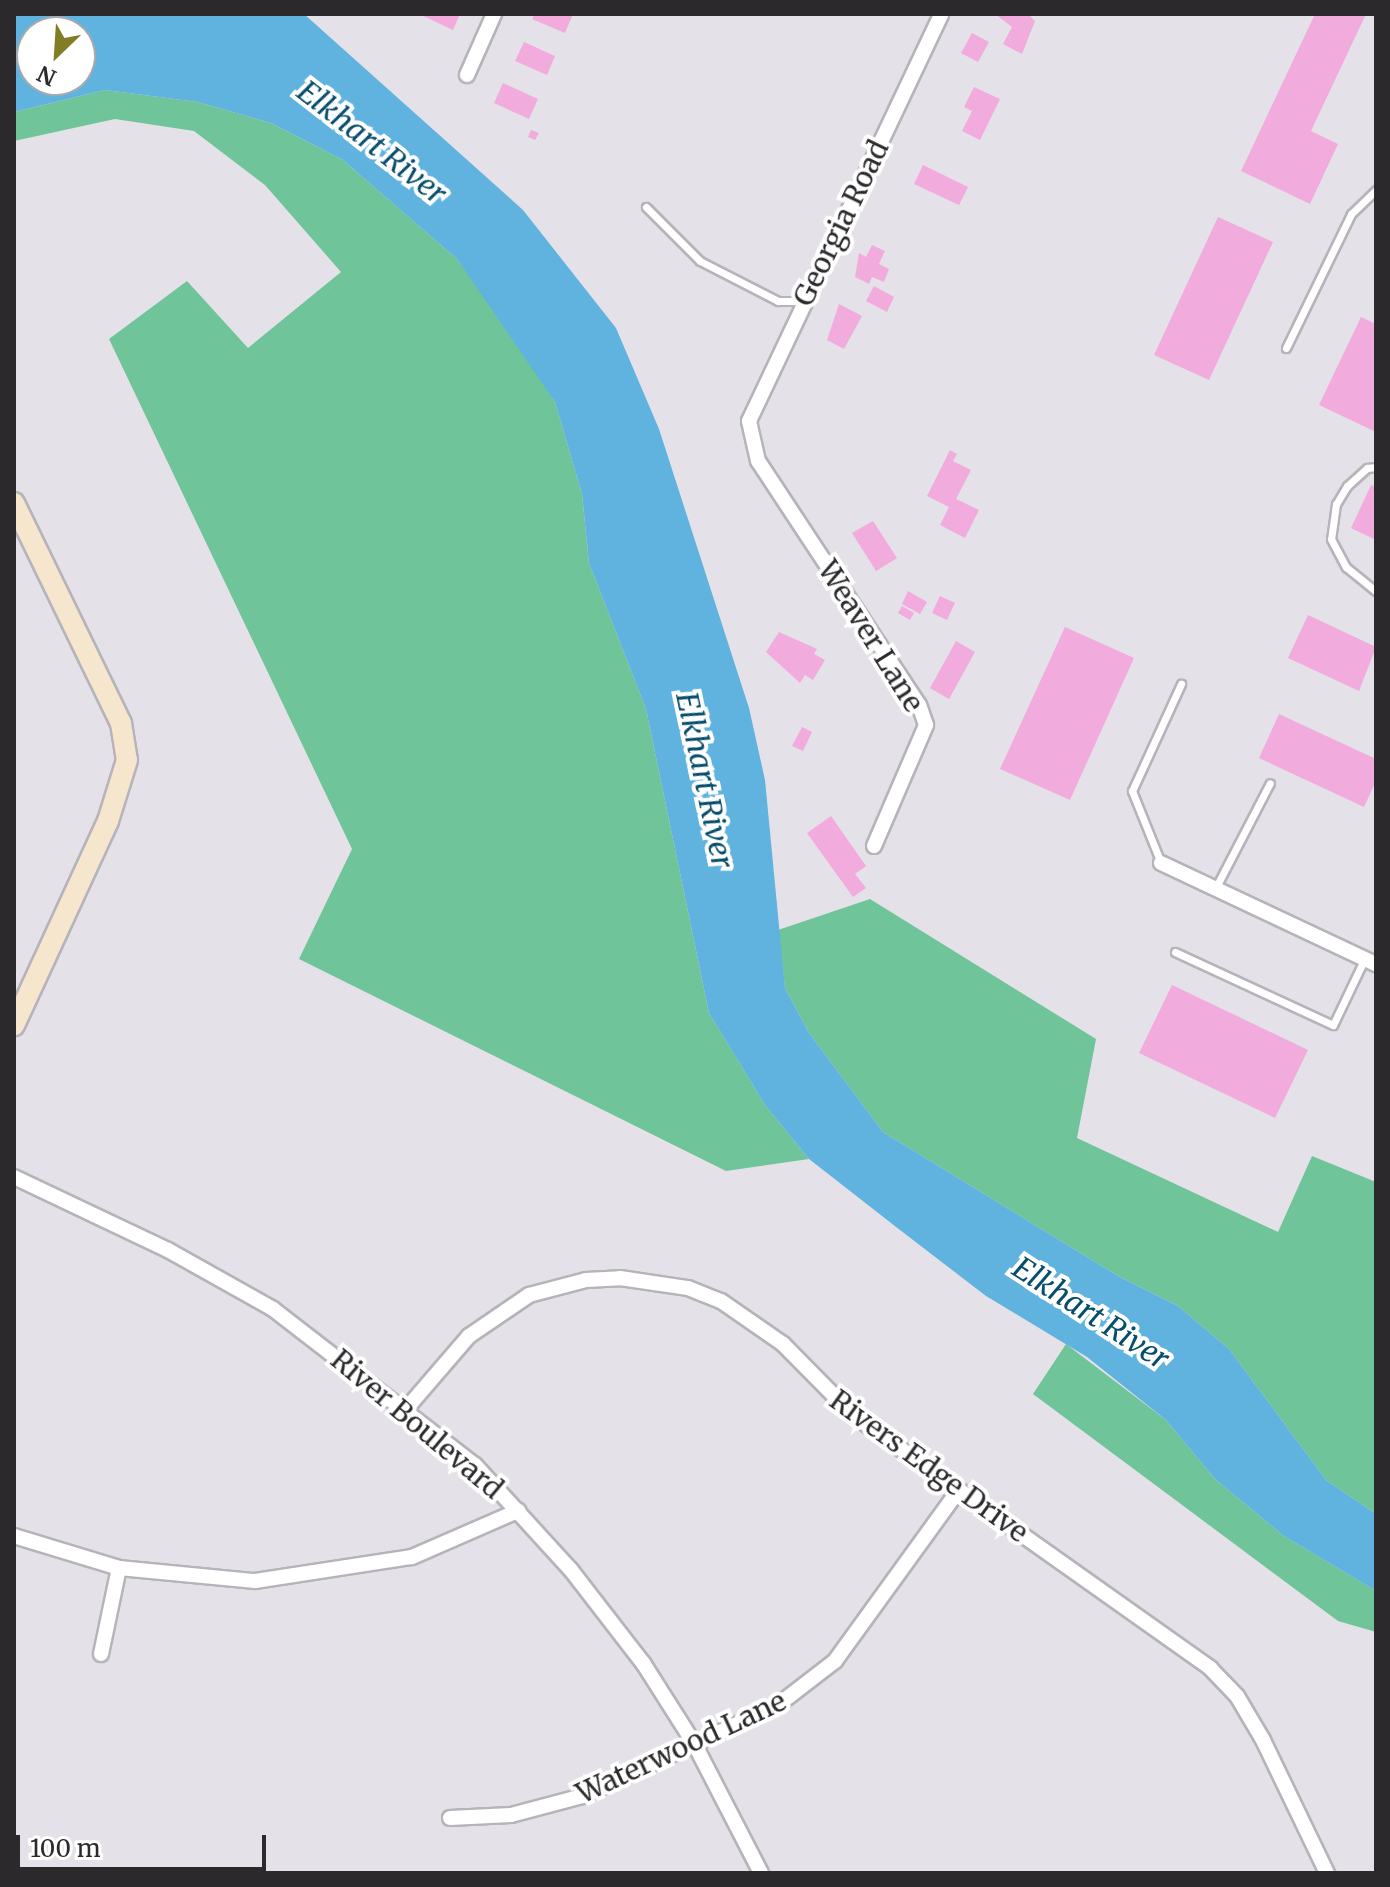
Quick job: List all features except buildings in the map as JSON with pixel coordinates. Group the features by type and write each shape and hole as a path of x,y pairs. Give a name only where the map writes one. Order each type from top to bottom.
{"street":[{"path":"467,75 494,14"},
{"name":"Georgia Road","path":"750,435 753,407 941,14"},
{"name":"Weaver Lane","path":"750,435 758,461 919,705 926,725 874,846"},
{"path":"14,503 121,723 127,760 108,821 14,1025"},
{"path":"1161,863 1370,961"},
{"name":"River Boulevard","path":"14,1177 168,1250 273,1309 407,1408 475,1465 606,1612 695,1745 761,1873"},
{"name":"Rivers Edge Drive","path":"407,1408 469,1336 529,1295 586,1280 655,1281 721,1301 754,1321 853,1415 1180,1645 1237,1696 1327,1873"},
{"name":"Waterwood Lane","path":"450,1818 547,1807 623,1780 778,1705 835,1661 959,1490"},
{"path":"14,1536 119,1568 208,1580 312,1576 412,1557 518,1511"},
{"path":"101,1654 119,1568"}],"lane":[{"path":"1286,348 1351,214 1376,190"},
{"path":"646,207 700,261 778,301 804,301"},
{"path":"1376,467 1367,468 1347,486 1336,504 1331,539 1346,567 1376,591"},
{"path":"1161,863 1132,791 1181,684"},
{"path":"1215,889 1270,783"},
{"path":"1175,952 1333,1025 1370,961"}],"green space":[{"path":"105,90 198,102 271,123 343,160 457,259 509,329 555,402 582,494 589,563 646,709 709,1013 765,1105 809,1159 726,1171 299,959 352,849 109,339 187,281 248,348 341,272 265,185 194,131 115,119 14,141 14,112 80,96 96,96 96,92"},
{"path":"870,899 1096,1039 1077,1138 1278,1232 1312,1156 1376,1182 1376,1514 1326,1480 1229,1349 1178,1306 1118,1276 883,1132 809,1033 785,988 778,930"},
{"path":"1066,1344 1166,1420 1215,1479 1284,1536 1376,1591 1376,1632 1338,1621 1033,1394"}],"water":[{"name":"Elkhart River","path":"14,14 304,14 523,210 616,328 659,429 749,708 765,780 785,988 809,1033 883,1132 1118,1276 1178,1306 1229,1349 1326,1480 1376,1514 1376,1591 1284,1536 1215,1479 1166,1420 1087,1357 986,1296 809,1159 765,1105 709,1013 646,709 589,563 582,494 555,402 457,259 343,160 271,123 198,102 105,90 96,92 96,16 16,16 16,96 80,96 14,112"}]}
